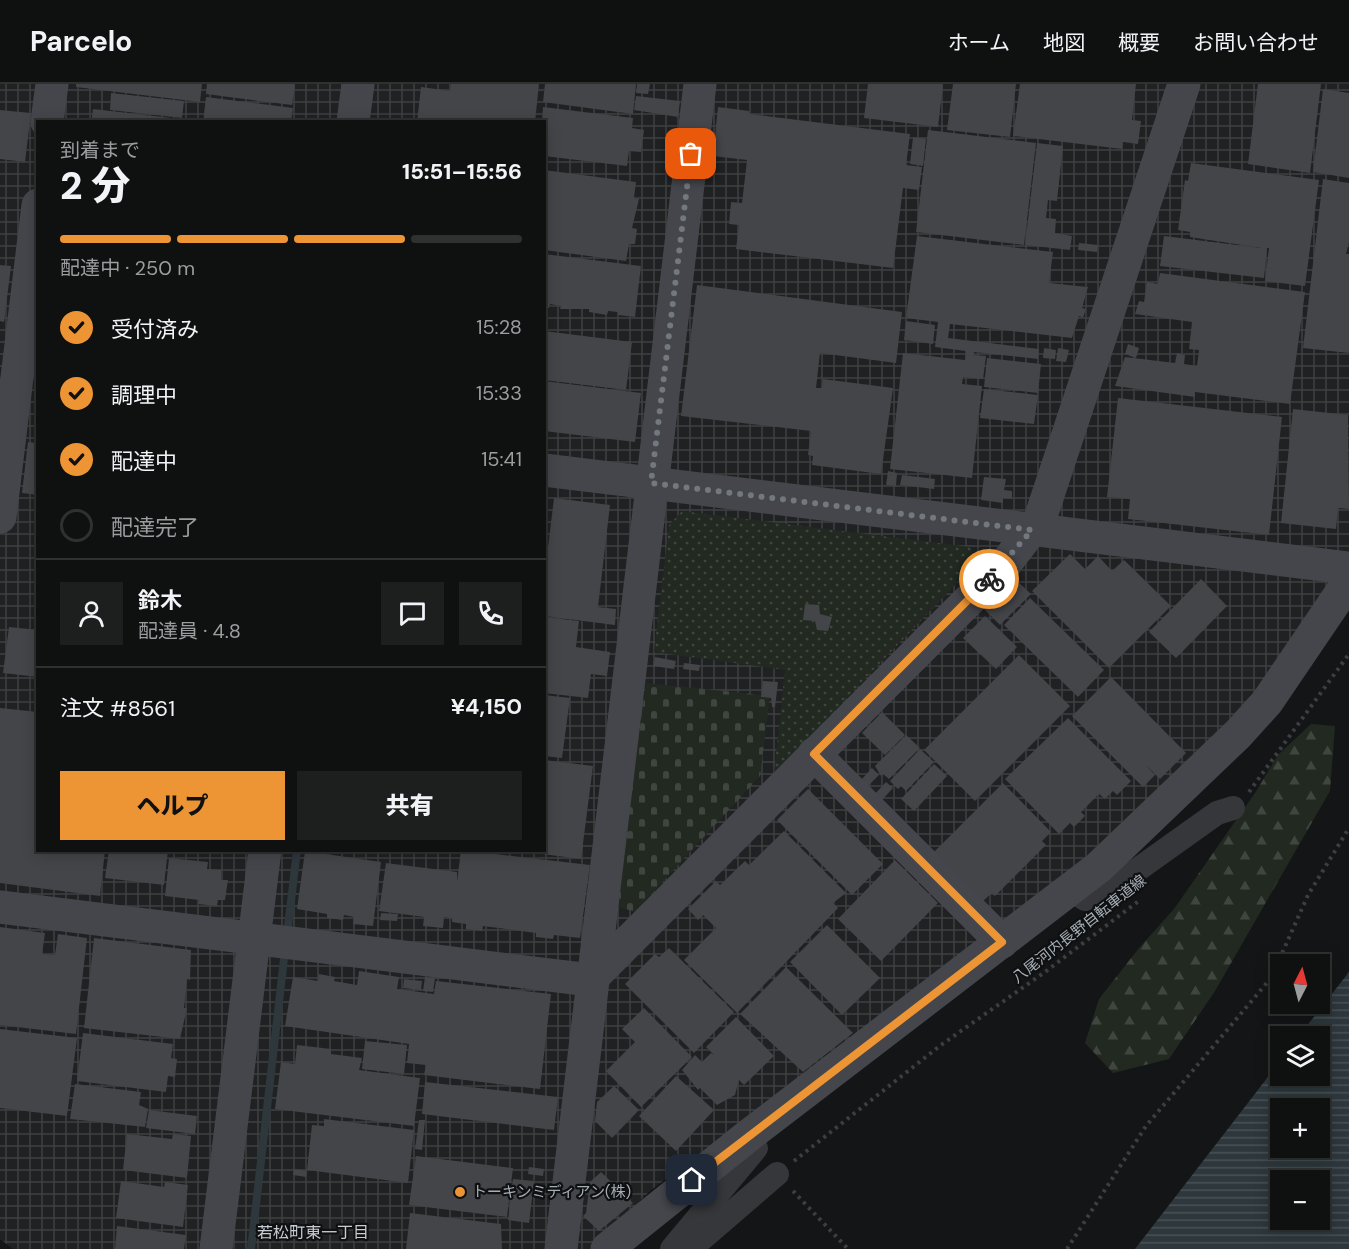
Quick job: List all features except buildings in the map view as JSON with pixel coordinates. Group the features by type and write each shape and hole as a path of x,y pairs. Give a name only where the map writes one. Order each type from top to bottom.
{"street":[{"path":"47,120 52,84"},
{"path":"353,120 358,84"},
{"path":"561,1249 700,84"},
{"path":"592,978 1006,562 1040,519 1184,84"},
{"path":"0,517 17,407 36,224"},
{"path":"546,470 1349,568"},
{"path":"608,1249 748,1136 1099,867 1267,702 1349,581"},
{"path":"814,754 1002,942"},
{"path":"1070,889 1085,899 1116,885 1217,813 1233,808"},
{"path":"216,1249 265,852"},
{"path":"0,907 592,978"},
{"path":"672,1249 756,1148 748,1136"},
{"path":"690,1249 785,1182"}],"path":[{"path":"1233,808 1250,791 1349,654"},
{"path":"1066,1249 1146,1126 1271,978 1308,895 1349,828"},
{"name":"八尾河内長野自転車道線","path":"785,1182 941,1046 1045,972 1143,897"},
{"path":"785,1182 848,1249"}],"shaded area":[{"path":"0,84 1349,84 1349,559 1262,692 1103,856 1010,921 650,1191 591,1249 13,1249 0,1239"},
{"path":"1349,972 1349,1249 1135,1249 1270,1074 1270,1086 1330,1086 1330,1026 1307,1026 1316,1014 1330,1014 1330,996"}],"green space":[{"path":"682,511 970,547 977,562 774,774 785,670 654,652 669,525"},
{"path":"646,683 770,696 760,776 635,912 616,906"},
{"path":"1311,724 1335,726 1330,791 1215,991 1169,1059 1113,1073 1085,1043 1099,999 1139,948 1174,909 1255,793 1278,755"}],"waterway":[{"path":"287,935 297,852"},
{"path":"251,1249 285,950"}],"way so far":[{"path":"691,154 651,483 1032,530 989,579"}],"place":[{"name":"トーキンミディアン(株)","path":"460,1192"}],"district":[{"name":"若松町東一丁目","path":"313,1232"}],"route":[{"path":"692,1180 1002,942 814,754 989,579"}]}
